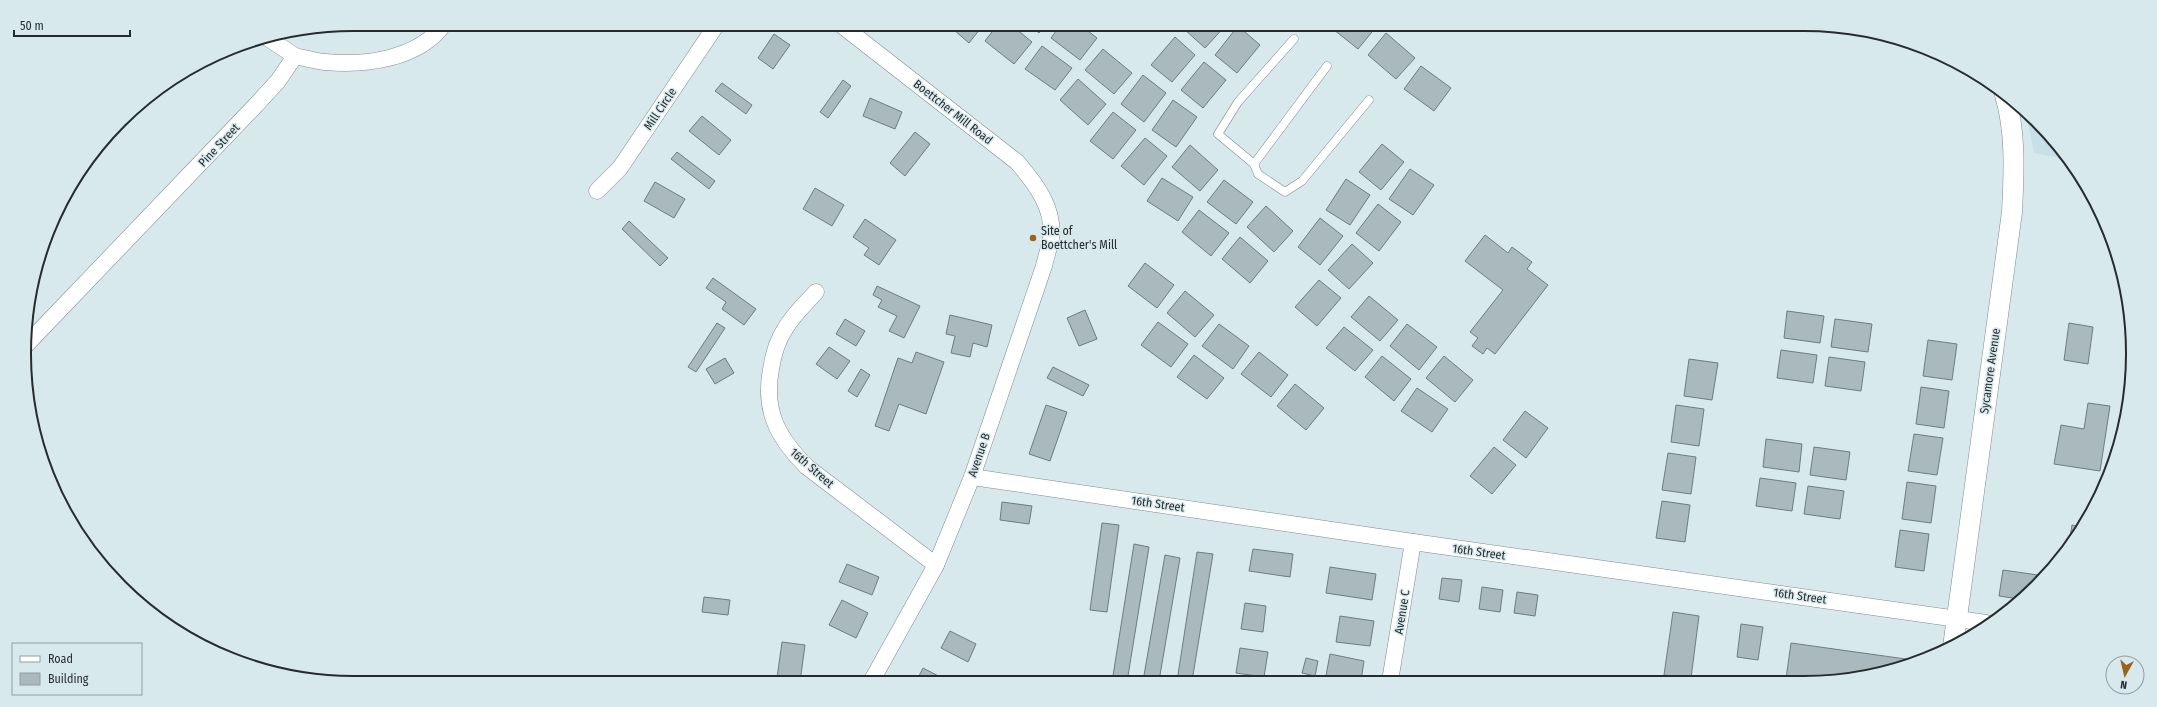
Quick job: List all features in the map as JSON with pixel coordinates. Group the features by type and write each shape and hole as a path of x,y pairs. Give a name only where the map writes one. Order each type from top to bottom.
{"street":[{"path":"273,41 295,56 325,62 359,62 394,57 421,46 437,31"},
{"name":"Mill Circle","path":"597,190 620,168 713,31"},
{"name":"Boettcher Mill Road","path":"849,31 1017,162 1033,180 1050,215"},
{"name":"Pine Street","path":"32,339 232,131 278,81 295,56"},
{"name":"Sycamore Avenue","path":"1954,639 2012,212 2014,172 2012,137 2006,103"},
{"name":"Avenue B","path":"874,676 936,565 972,477 1044,266 1051,239 1050,215"},
{"name":"16th Street","path":"816,292 784,330 773,354 768,389 769,407 776,428 788,449 806,467 936,565"},
{"name":"16th Street","path":"972,477 1413,542 1982,622"},
{"name":"Avenue C","path":"1391,676 1413,542"}],"lane":[{"path":"1294,40 1238,102 1218,134 1254,164 1258,174 1285,192 1302,181 1369,100"},
{"path":"1254,164 1327,66"}],"shaded area":[{"path":"2028,121 2060,158 2034,153"}],"building":[{"path":"955,31 978,31 969,43"},
{"path":"993,31 1019,31 1032,42 1014,64 985,41"},
{"path":"1056,31 1088,31 1097,38 1080,60 1051,38"},
{"path":"1186,31 1221,31 1205,48"},
{"path":"1234,31 1244,31 1260,45 1237,73 1215,55"},
{"path":"1335,31 1373,31 1358,49"},
{"path":"1386,33 1415,58 1396,79 1368,55"},
{"path":"774,34 790,45 773,69 758,58"},
{"path":"1175,37 1195,55 1172,82 1151,65"},
{"path":"1042,46 1072,68 1055,90 1025,69"},
{"path":"1103,49 1132,73 1114,94 1085,70"},
{"path":"1204,62 1226,80 1203,108 1181,90"},
{"path":"1421,66 1451,88 1434,111 1404,89"},
{"path":"1143,75 1166,93 1144,122 1121,104"},
{"path":"1078,79 1106,104 1088,125 1060,100"},
{"path":"843,80 851,86 828,118 820,112"},
{"path":"722,83 752,105 746,114 715,91"},
{"path":"870,98 902,112 895,129 863,116"},
{"path":"1173,100 1197,117 1176,147 1152,130"},
{"path":"1113,112 1136,130 1113,159 1090,141"},
{"path":"702,116 731,140 719,155 689,131"},
{"path":"915,132 930,144 905,176 890,163"},
{"path":"1145,138 1167,156 1144,185 1121,166"},
{"path":"1382,144 1404,162 1381,190 1359,172"},
{"path":"1190,145 1218,170 1200,191 1172,167"},
{"path":"677,152 715,181 709,189 671,159"},
{"path":"1410,169 1434,185 1413,215 1389,199"},
{"path":"1162,178 1193,197 1178,221 1147,201"},
{"path":"1346,179 1370,195 1350,225 1326,210"},
{"path":"1224,180 1253,202 1236,224 1207,202"},
{"path":"655,182 685,199 674,218 644,201"},
{"path":"815,188 844,205 832,226 803,209"},
{"path":"1378,204 1401,222 1379,251 1356,233"},
{"path":"1266,206 1293,231 1274,252 1247,227"},
{"path":"1199,210 1229,233 1211,256 1182,232"},
{"path":"1320,218 1343,236 1320,265 1298,247"},
{"path":"865,219 896,240 879,265 864,255 869,248 853,237"},
{"path":"629,221 668,258 660,266 622,229"},
{"path":"1485,235 1508,253 1512,247 1532,262 1527,269 1548,285 1495,354 1487,348 1483,354 1472,346 1478,338 1470,332 1503,290 1465,261"},
{"path":"1240,237 1268,261 1250,283 1222,259"},
{"path":"1352,244 1373,263 1349,289 1328,270"},
{"path":"1145,263 1174,285 1157,308 1128,286"},
{"path":"713,278 756,309 744,325 722,309 726,302 706,288"},
{"path":"1319,280 1341,298 1317,326 1295,307"},
{"path":"877,286 920,306 904,338 889,331 897,316 878,307 882,300 873,295"},
{"path":"1185,291 1214,315 1195,337 1167,313"},
{"path":"1369,296 1398,320 1380,341 1351,317"},
{"path":"1085,310 1097,339 1079,346 1067,318"},
{"path":"1787,311 1824,316 1820,343 1784,338"},
{"path":"950,315 992,325 987,347 973,343 970,357 951,353 955,336 946,334"},
{"path":"845,319 865,331 856,346 836,334"},
{"path":"1835,319 1872,324 1868,352 1831,347"},
{"path":"1158,322 1188,344 1171,367 1141,345"},
{"path":"717,323 725,328 696,372 688,367"},
{"path":"2069,323 2093,327 2088,364 2064,360"},
{"path":"1219,324 1249,346 1233,369 1202,346"},
{"path":"1407,324 1437,347 1419,370 1390,346"},
{"path":"1344,327 1373,350 1355,371 1326,348"},
{"path":"1928,340 1957,344 1952,380 1923,376"},
{"path":"829,347 850,361 837,379 816,364"},
{"path":"1781,350 1817,355 1813,383 1777,378"},
{"path":"916,352 944,362 926,414 899,404 889,431 875,426 898,358 912,363"},
{"path":"1259,352 1288,375 1271,397 1241,374"},
{"path":"1194,355 1224,378 1207,399 1177,377"},
{"path":"1382,356 1411,379 1394,401 1365,377"},
{"path":"1444,356 1473,380 1455,402 1426,378"},
{"path":"1829,357 1865,362 1861,391 1825,386"},
{"path":"725,358 734,373 715,384 706,369"},
{"path":"1689,359 1718,363 1712,400 1684,396"},
{"path":"1053,367 1089,385 1083,396 1047,378"},
{"path":"861,369 870,375 857,397 848,391"},
{"path":"1295,384 1324,408 1306,430 1277,406"},
{"path":"1921,387 1949,391 1944,428 1916,424"},
{"path":"1417,388 1448,409 1432,432 1401,411"},
{"path":"2088,403 2110,406 2100,471 2054,464 2061,425 2084,429"},
{"path":"1046,405 1067,412 1050,461 1029,454"},
{"path":"1676,405 1704,409 1699,446 1671,442"},
{"path":"1525,411 1548,428 1526,458 1503,440"},
{"path":"1914,434 1943,438 1937,475 1908,471"},
{"path":"1766,439 1802,444 1799,472 1763,467"},
{"path":"1494,447 1516,465 1492,494 1470,476"},
{"path":"1814,447 1850,452 1846,480 1810,475"},
{"path":"1668,453 1696,457 1691,494 1662,490"},
{"path":"1760,478 1796,483 1792,511 1756,506"},
{"path":"1907,482 1936,486 1931,523 1902,519"},
{"path":"1808,486 1844,491 1840,519 1804,514"},
{"path":"1662,501 1690,505 1685,542 1656,538"},
{"path":"1002,502 1032,506 1029,524 1000,520"},
{"path":"1102,523 1119,525 1107,612 1090,610"},
{"path":"2072,525 2076,526 2072,533 2070,535"},
{"path":"1900,530 1929,534 1924,571 1895,567"},
{"path":"1134,544 1149,547 1128,676 1113,676"},
{"path":"1253,549 1293,554 1290,577 1249,571"},
{"path":"1197,552 1213,554 1193,676 1178,676"},
{"path":"1165,555 1180,558 1160,676 1144,676"},
{"path":"847,564 879,577 872,595 839,582"},
{"path":"1330,567 1376,574 1372,600 1326,593"},
{"path":"2003,570 2038,575 2013,598 1999,596"},
{"path":"1442,578 1462,580 1459,602 1439,599"},
{"path":"1482,587 1503,590 1500,612 1479,609"},
{"path":"1517,592 1538,595 1535,616 1514,613"},
{"path":"704,597 730,600 728,615 702,612"},
{"path":"842,600 868,613 856,638 829,625"},
{"path":"1245,603 1266,606 1263,632 1241,629"},
{"path":"1673,612 1699,616 1691,676 1664,675"},
{"path":"1340,616 1374,621 1370,646 1336,642"},
{"path":"1741,624 1763,627 1758,660 1737,657"},
{"path":"950,631 976,644 968,662 941,648"},
{"path":"782,642 805,645 801,676 777,676"},
{"path":"1791,643 1907,659 1866,670 1846,673 1786,676"},
{"path":"1240,648 1268,652 1264,676 1236,673"},
{"path":"1330,654 1364,661 1362,676 1326,676"},
{"path":"1306,658 1318,661 1315,676 1302,673"},
{"path":"923,668 938,676 919,676"}],"place":[{"name":"Site of Boettcher's Mill","path":"1033,238"}]}
